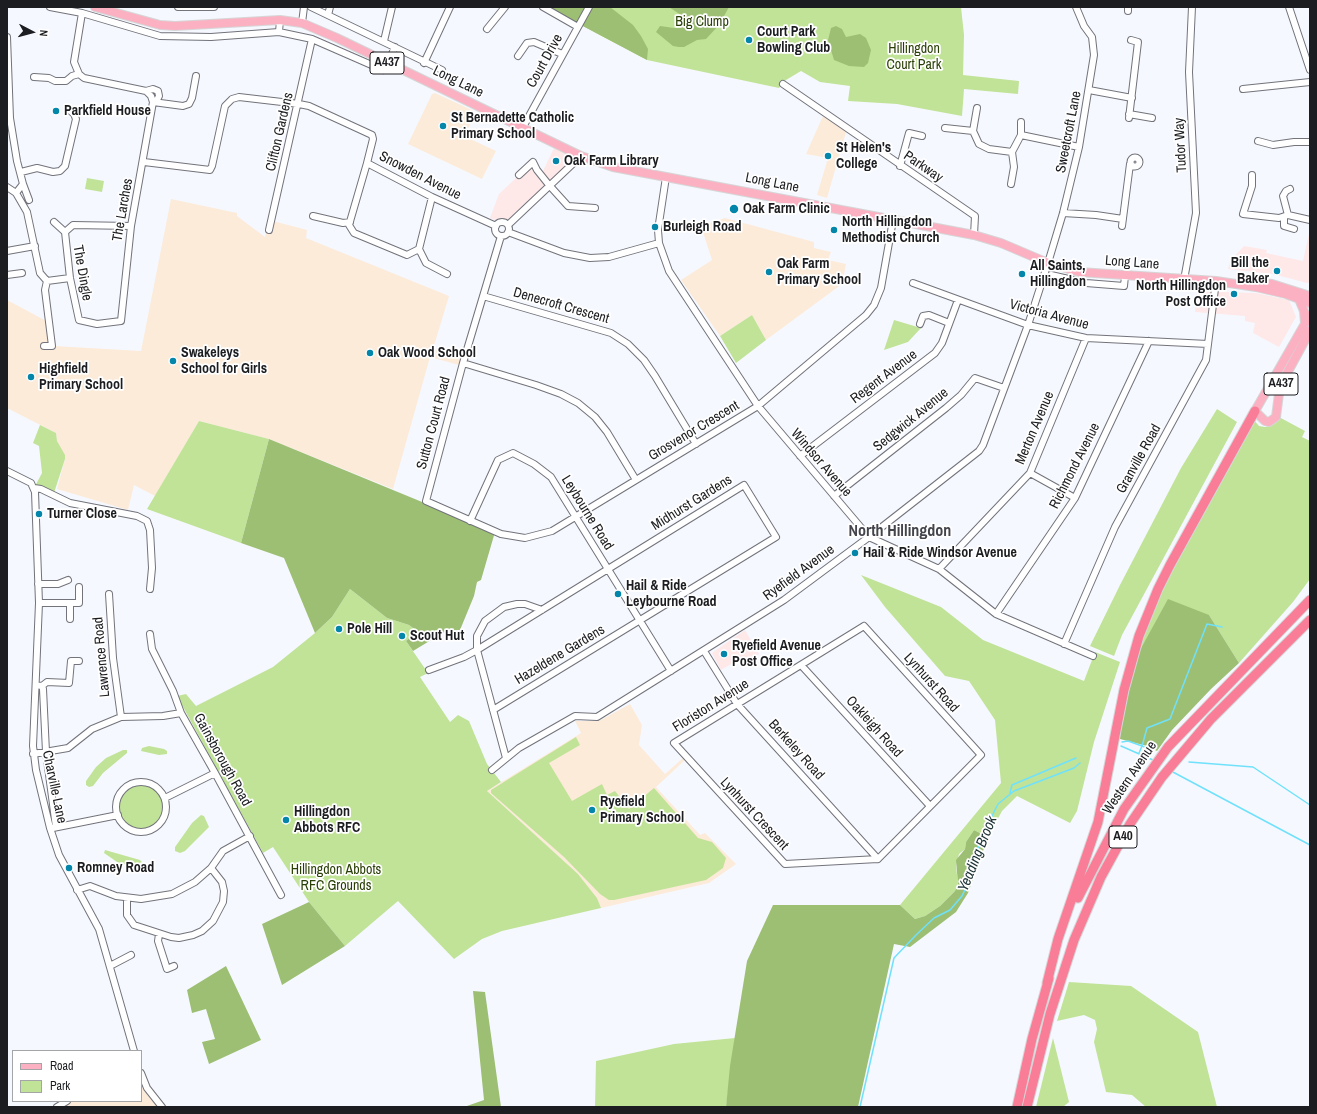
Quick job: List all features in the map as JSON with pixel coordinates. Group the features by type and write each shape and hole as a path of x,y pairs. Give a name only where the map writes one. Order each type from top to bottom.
{"highway":[{"path":"1047,983 1058,939 1098,822 1124,690 1139,636 1158,589 1170,565 1255,410"},
{"name":"Western Avenue","path":"1017,1107 1032,1039 1047,983 1063,936 1080,895 1124,809 1168,747 1310,600"},
{"name":"Western Avenue","path":"1027,1107 1050,1014 1074,940 1102,877 1130,824 1162,777 1211,719 1310,620"}],"main road":[{"name":"Long Lane","path":"95,7 160,25 175,26 280,20 302,23 338,38 581,156 613,167 974,235 1001,243 1048,263 1079,272 1216,282 1256,287 1310,303"},
{"name":"Long Lane","path":"1216,282 1238,280 1272,284 1310,296"},
{"path":"1299,299 1304,311 1305,323"},
{"name":"A437","path":"1310,315 1255,410 1265,421 1269,422 1276,416 1280,386 1310,331"}],"street":[{"path":"50,7 82,13 160,36 211,37 279,32 312,39 383,70 395,47"},
{"path":"178,7 214,7"},
{"path":"302,23 304,7"},
{"name":"Long Lane","path":"311,7 358,31 384,41 424,63 442,70"},
{"path":"328,15 330,7"},
{"path":"384,41 392,7"},
{"path":"424,63 450,7"},
{"path":"488,29 505,7"},
{"path":"543,7 578,27"},
{"name":"Court Drive","path":"523,127 589,7"},
{"name":"Sweetcroft Lane","path":"1048,263 1063,213 1079,147 1094,55 1092,37 1084,26 1076,7"},
{"name":"Tudor Way","path":"1184,280 1196,213 1189,72 1192,7"},
{"path":"1289,7 1310,70"},
{"path":"82,13 74,62 79,74 84,78 146,91 151,96 153,102 184,106 189,104 192,98 196,76"},
{"path":"279,32 280,20"},
{"path":"7,37 9,118 17,161 29,200"},
{"name":"Clifton Gardens","path":"269,230 299,104 312,39"},
{"path":"1131,40 1138,42 1129,116 1152,118"},
{"path":"518,56 526,43 534,42 562,54"},
{"path":"34,77 49,78 55,81 66,81 72,76 79,74"},
{"path":"1243,89 1310,82"},
{"name":"Parkway","path":"784,84 900,166 975,216 974,235"},
{"path":"1089,90 1132,98"},
{"path":"144,162 210,170 225,106 232,99 239,97 299,104"},
{"name":"The Larches","path":"121,321 131,226 144,162 153,102"},
{"name":"Snowden Avenue","path":"299,104 309,106 372,135 376,139 367,163 432,197 496,226"},
{"path":"977,108 973,130 979,144 988,149 1012,152"},
{"path":"21,172 38,168 53,172 60,171 65,166 76,119 74,114 69,110"},
{"path":"1011,184 1014,167 1012,152 1021,135 1021,122"},
{"path":"945,128 973,130"},
{"path":"900,166 910,133 922,136"},
{"path":"1021,135 1079,147"},
{"path":"1258,141 1273,145 1294,142 1310,142"},
{"path":"508,232 508,225 581,156"},
{"path":"519,176 534,162 537,170 568,206 595,208"},
{"path":"367,163 349,225 354,233 407,255 419,249"},
{"path":"1063,213 1096,215 1122,222 1130,164"},
{"path":"1252,175 1252,186 1243,214 1279,218 1286,216 1310,220"},
{"name":"Windsor Avenue","path":"666,177 660,206 659,243 669,271 758,406 869,537 939,569 996,614 1092,656"},
{"path":"16,193 23,184"},
{"path":"7,188 16,193 27,212 40,273 47,281"},
{"path":"1290,189 1286,191 1283,196 1286,216 1284,226 1294,229"},
{"path":"432,197 419,249 426,263 447,274"},
{"path":"313,216 343,223 350,222"},
{"name":"Grosvenor Crescent","path":"426,501 470,522 501,534 525,538 552,531 577,517 758,406 866,315 874,305 880,288 893,220"},
{"path":"54,222 65,232"},
{"path":"508,225 501,222 496,226 496,233 500,236 508,232 564,253 590,258 609,257 659,243"},
{"name":"The Dingle","path":"121,321 97,324 79,320 70,278 65,232 73,225 131,226"},
{"name":"Sutton Court Road","path":"426,501 463,363 484,296 500,236"},
{"path":"7,251 35,246"},
{"name":"Ryefield Avenue","path":"492,770 519,748 575,716 597,717 784,600 869,537 979,451 984,444 1028,325 1048,263"},
{"path":"7,275 22,273"},
{"path":"1051,275 1086,283 1124,286 1125,276"},
{"path":"47,281 70,278"},
{"path":"44,346 52,346 45,290 47,281"},
{"name":"Granville Road","path":"1064,644 1115,527 1206,360 1216,282"},
{"name":"Victoria Avenue","path":"914,283 1028,325 1086,338 1208,344"},
{"name":"Denecroft Crescent","path":"484,296 611,333 628,344 644,360 696,444"},
{"name":"Regent Avenue","path":"800,456 935,353 942,343 958,300"},
{"path":"920,324 923,316 929,315 949,323"},
{"name":"Merton Avenue","path":"939,569 1030,473 1086,338"},
{"name":"Richmond Avenue","path":"996,614 1075,498 1149,341"},
{"path":"463,363 536,385 561,394 578,403 595,417 607,432 636,480"},
{"name":"Sedgwick Avenue","path":"834,496 946,408 961,395 975,378 1004,388"},
{"name":"Leybourne Road","path":"470,522 498,460 513,453 534,464 551,477 671,672"},
{"path":"7,471 30,483 34,488 41,489 70,503 137,516 147,521 150,530 152,565 150,589"},
{"path":"1030,473 1075,498"},
{"name":"Midhurst Gardens","path":"608,570 744,485 776,537 639,621"},
{"name":"Charville Lane","path":"34,488 39,603 39,685 33,754 62,863 96,924 110,966 134,1050"},
{"path":"429,670 464,657 477,650 608,570"},
{"path":"38,584 58,584 68,580"},
{"path":"39,603 79,603 79,587"},
{"name":"Lawrence Road","path":"109,594 112,658 121,717"},
{"path":"70,604 70,619"},
{"path":"506,758 476,644 480,629 485,621 496,611 517,604 533,606 542,610"},
{"name":"Hazeldene Gardens","path":"493,710 639,621"},
{"name":"Floriston Avenue","path":"674,743 864,626"},
{"name":"Lynhurst Road","path":"864,626 981,755 930,806"},
{"name":"Gainsborough Road","path":"150,634 152,649 173,691 181,713 216,773 281,895"},
{"name":"Berkeley Road","path":"704,651 737,704 878,859"},
{"path":"79,661 71,661 69,683 47,682 39,685 53,828 118,814"},
{"name":"Oakleigh Road","path":"801,665 930,806"},
{"path":"33,754 68,748 92,729 121,717 163,716 181,713"},
{"name":"Lynhurst Crescent","path":"674,743 785,864 878,859"},
{"path":"165,798 216,773"},
{"path":"144,782 154,785 165,798 166,810 163,819 148,831 131,829 123,823 118,814 117,805 119,795 126,787 134,783 144,782"},
{"path":"878,859 930,806"},
{"path":"77,890 90,886 110,894 127,898 149,899 172,894 195,882 210,868 223,851 250,836"},
{"path":"127,898 126,910 131,923 138,927 175,938 189,936 202,931 213,921 223,902 224,891 219,877 210,868"},
{"path":"159,934 158,941 167,969 174,966"},
{"path":"110,966 131,955"},
{"path":"142,1076 147,1088 162,1107"}],"shaded area":[{"name":"St Bernadette Catholic Primary School","path":"435,93 474,111 475,115 464,136 496,151 482,179 408,144 432,94"},
{"name":"St Helen's College","path":"823,116 846,132 827,198 817,195 828,158 806,154"},
{"path":"555,146 581,156 508,225 490,218 499,194 533,162 542,173"},
{"path":"171,199 237,213 237,216 265,237 269,220 307,230 306,238 449,296 433,349 461,356 459,365 430,357 393,489 269,439 199,421 155,496 134,485 128,510 57,489 65,459 57,441 56,433 7,408 7,300 52,324 54,346 141,351"},
{"name":"Oak Farm Primary School","path":"725,218 814,242 814,248 831,252 828,260 846,264 842,284 766,340 752,315 720,336 681,280 712,260 701,226"},
{"path":"1310,229 1310,282 1307,283 1273,274 1228,269 1230,261 1244,246 1267,250 1266,253 1303,261"},
{"path":"1197,291 1256,293 1289,300 1296,317 1279,347 1253,333 1255,323 1245,321 1245,316 1195,312"},
{"path":"745,630 759,654 745,664 738,660 721,670 712,653"},
{"name":"Ryefield Primary School","path":"630,704 642,725 639,745 665,774 683,758 685,760 656,787 700,835 705,833 736,864 709,883 601,908 597,898 578,874 487,791 581,733 575,721 599,721"},
{"path":"142,1087 157,1107 63,1107 70,1102 142,1102"}],"green space":[{"path":"543,7 610,7 633,25 641,36 648,49 647,60 579,24"},
{"name":"Hillingdon Court Park","path":"589,7 961,7 964,35 963,75 1019,81 1018,94 964,89 962,116 897,104 848,101 850,86 820,82 801,71 786,80 779,88 647,60 579,24"},
{"name":"Big Clump","path":"669,7 729,7 719,25 706,39 697,40 684,47 679,47 673,46 656,32 660,26 674,28 686,27 687,19"},
{"path":"836,26 842,29 846,37 860,34 866,38 871,50 868,63 864,67 849,66 834,60 828,40 831,28"},
{"path":"87,178 104,181 102,192 85,189"},
{"path":"752,315 766,340 736,363 720,336"},
{"path":"894,320 921,328 908,342 884,350"},
{"path":"1217,409 1237,422 1122,635 1114,656 1090,646 1181,468"},
{"path":"1279,417 1305,431 1302,437 1310,441 1310,579 1293,602 1239,663 1209,615 1139,652 1145,626 1161,590 1253,419 1259,426 1265,427 1269,426"},
{"path":"199,421 269,439 241,543 147,509"},
{"path":"40,425 56,433 57,441 65,455 53,496 34,488 42,473 39,446 33,443"},
{"path":"269,439 495,532 481,580 477,582 474,596 460,630 446,631 413,651 406,641 417,631 409,625 387,618 350,589 332,617 315,633 284,558 241,543"},
{"path":"861,575 941,607 983,640 1084,681 1095,652 1120,662 1094,742 1077,811 1070,823 1017,796 1002,811 988,837 974,830 966,842 965,849 959,854 956,866 958,884 955,891 940,906 925,916 915,919 900,905 1001,783 995,720 969,681 945,676 885,607"},
{"name":"Hillingdon Abbots RFC Grounds","path":"350,589 387,618 409,625 417,631 406,641 428,673 420,677 450,722 458,715 469,721 487,764 501,782 487,791 578,874 597,898 601,908 502,931 482,939 454,959 398,901 345,946 309,902 273,847 263,853 177,696 186,694 196,706 273,667 315,633 332,617"},
{"path":"1168,599 1209,615 1239,663 1211,689 1172,730 1157,751 1147,746 1120,739 1121,718 1139,652"},
{"name":"Ryefield Primary School","path":"576,737 580,745 549,763 572,801 602,784 607,795 615,791 629,809 654,788 698,838 712,842 726,858 723,868 706,880 609,900 600,894 564,857 491,793 491,790"},
{"path":"149,746 164,749 167,751 167,754 159,755 141,751 142,748"},
{"path":"123,750 127,750 127,753 103,773 93,786 89,787 86,785 86,781 96,767 106,758"},
{"path":"141,784 154,788 160,794 164,807 160,820 154,826 141,830 128,826 122,820 118,807 122,794 128,788"},
{"path":"201,815 204,816 209,827 185,851 180,853 175,851 175,847 192,823"},
{"path":"974,830 988,837 968,893 956,912 910,947 894,944 858,1107 726,1107 730,1066 747,961 773,905 900,905 915,919 925,916 940,906 955,891 958,884 956,860 965,849 966,842"},
{"path":"105,850 140,860 142,862 135,865 120,864 104,853"},
{"path":"309,902 345,946 282,985 262,924"},
{"path":"226,966 261,1040 209,1064 202,1042 215,1039 206,1009 192,1013 187,990"},
{"path":"1069,982 1131,986 1198,1032 1217,1107 1146,1107 1132,1095 1106,1092 1094,1042 1097,1029 1095,1020 1084,1015 1057,1021"},
{"path":"473,991 485,992 501,1107 464,1107 484,1100"},
{"path":"735,1038 726,1107 595,1107 596,1061 674,1044"},
{"path":"1053,1038 1069,1102 1063,1107 1036,1107"}],"waterway":[{"path":"1122,742 1128,741 1142,746 1147,728 1170,719 1207,624 1222,627"},
{"name":"Yeading Brook","path":"1121,746 1153,760"},
{"path":"1139,753 1142,746 1150,749"},
{"path":"1010,793 1012,785 1076,758"},
{"path":"1189,762 1253,767 1310,805"},
{"name":"Yeading Brook","path":"860,1107 894,958 934,918 950,910 962,896 970,879 981,838 998,804 1014,791 1074,768 1080,763"},
{"name":"Yeading Brook","path":"1171,771 1310,845"}],"place":[{"name":"Court Park Bowling Club","path":"749,40"},
{"name":"Parkfield House","path":"56,111"},
{"name":"St Bernadette Catholic Primary School","path":"443,126"},
{"name":"St Helen's College","path":"828,156"},
{"name":"Oak Farm Library","path":"556,161"},
{"name":"Oak Farm Clinic","path":"734,209"},
{"name":"Burleigh Road","path":"655,227"},
{"name":"North Hillingdon Methodist Church","path":"834,230"},
{"name":"Bill the Baker","path":"1277,271"},
{"name":"Oak Farm Primary School","path":"769,272"},
{"name":"All Saints, Hillingdon","path":"1022,274"},
{"name":"North Hillingdon Post Office","path":"1234,294"},
{"name":"Oak Wood School","path":"370,353"},
{"name":"Swakeleys School for Girls","path":"173,361"},
{"name":"Highfield Primary School","path":"31,377"},
{"name":"Turner Close","path":"39,514"},
{"name":"Hail & Ride Windsor Avenue","path":"855,553"},
{"name":"Hail & Ride Leybourne Road","path":"618,594"},
{"name":"Pole Hill","path":"339,629"},
{"name":"Scout Hut","path":"402,636"},
{"name":"Ryefield Avenue Post Office","path":"724,654"},
{"name":"Ryefield Primary School","path":"592,810"},
{"name":"Hillingdon Abbots RFC","path":"286,820"},
{"name":"Romney Road","path":"69,868"}],"district":[{"name":"North Hillingdon","path":"900,532"}]}
